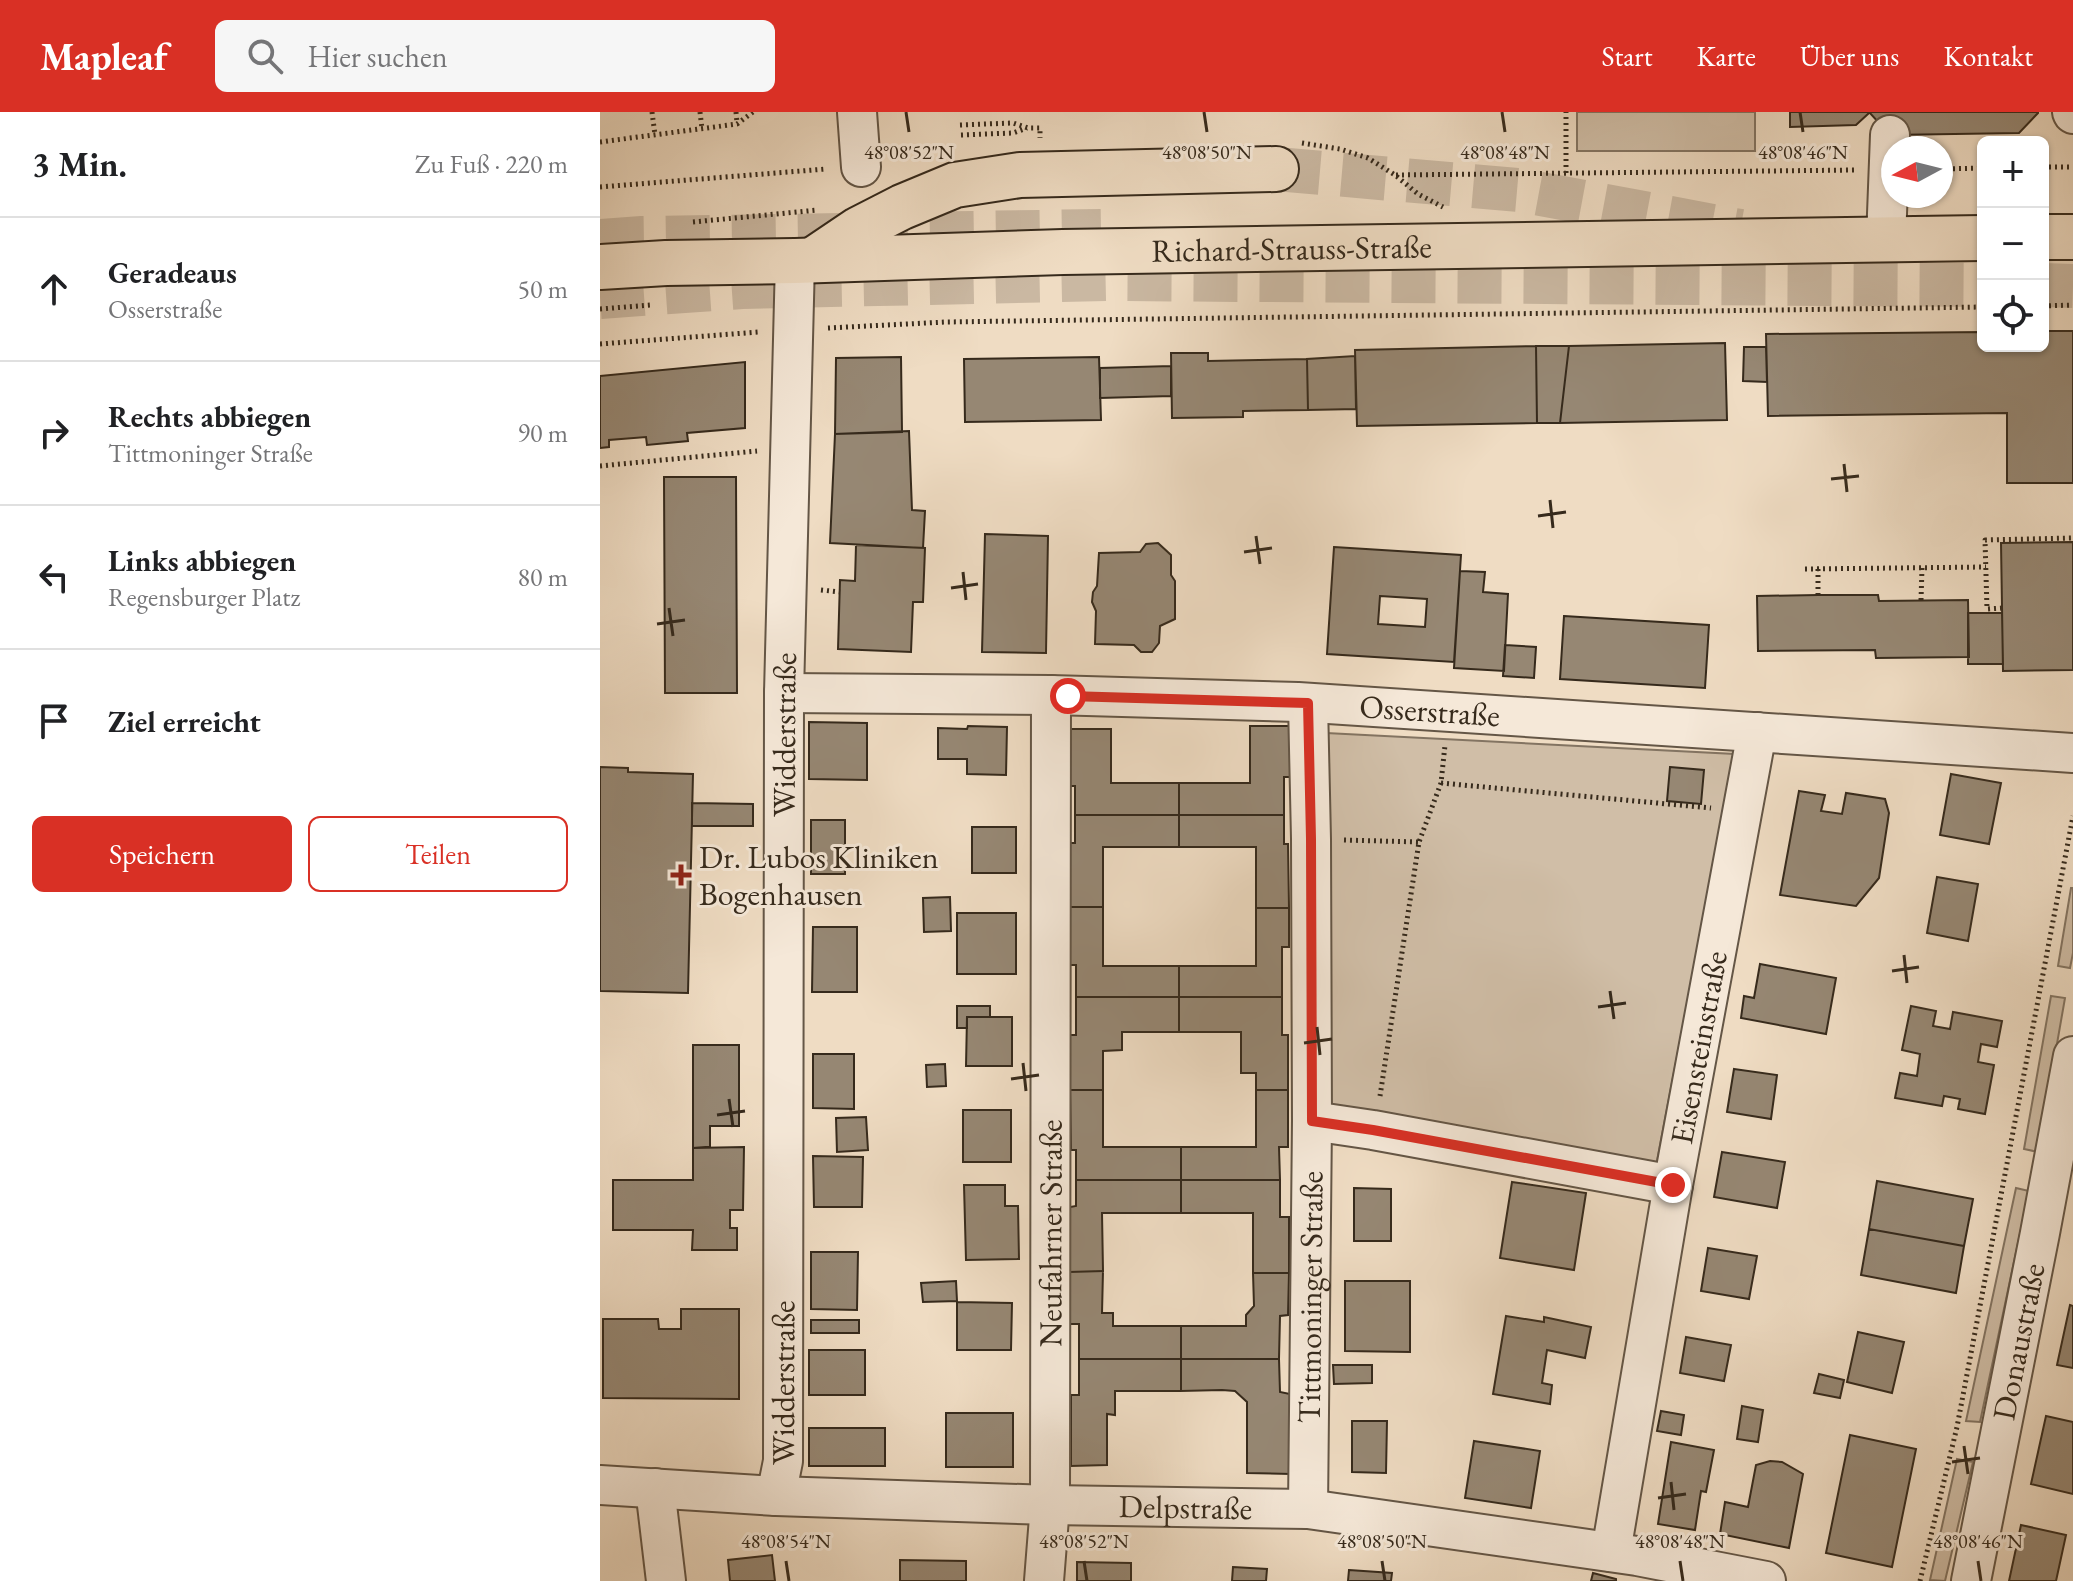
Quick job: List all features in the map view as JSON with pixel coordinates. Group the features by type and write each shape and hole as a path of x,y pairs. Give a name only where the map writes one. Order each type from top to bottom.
{"main road":[{"path":"804,261 902,207 955,185 1020,175 1276,169"},
{"path":"2049,237 2073,237"},
{"name":"Richard-Strauss-Straße","path":"600,267 1063,252 1977,238"}],"street":[{"path":"857,112 861,167"},
{"path":"1886,240 1887,208"},
{"name":"Widderstraße","path":"776,1496 783,1461 784,693 794,329 804,261"},
{"name":"Osserstraße","path":"784,693 1051,695 1308,703 2073,753"},
{"name":"Neufahrner Straße","path":"1044,1581 1050,1505 1051,695"},
{"name":"Tittmoninger Straße","path":"1308,703 1312,1121 1308,1509"},
{"name":"Eisensteinstraße","path":"1611,1552 1673,1185 1757,732"},
{"name":"Donaustraße","path":"1971,1581 2057,1235 2073,1056"},
{"path":"1312,1121 1673,1185"},
{"name":"Delpstraße","path":"600,1485 776,1496 1308,1509 1611,1552 1766,1581"},
{"path":"655,1488 666,1581"}],"path":[{"path":"652,112 655,135"},
{"path":"700,112 702,129"},
{"path":"736,112 737,124"},
{"path":"600,142 737,124 753,112"},
{"path":"1566,112 1566,173"},
{"path":"960,125 1013,123 1028,128 1013,133 961,135"},
{"path":"1395,175 1566,173 1881,153"},
{"path":"600,187 861,167"},
{"path":"2049,167 2073,167"},
{"path":"1953,169 1977,168"},
{"path":"680,223 829,208"},
{"path":"2049,306 2073,305"},
{"path":"600,344 794,329 946,322 1977,307"},
{"path":"600,466 770,450"},
{"path":"2002,608 1987,609 1985,540 2073,538"},
{"path":"1805,569 1986,567"},
{"path":"1921,600 1922,568"},
{"path":"1818,569 1818,595"},
{"path":"1378,1105 1419,842 1441,783 1446,740"},
{"path":"1441,783 1742,811"},
{"path":"1920,1581 1957,1427 2073,816"},
{"path":"1311,839 1419,842"}],"shaded area":[{"path":"1577,112 1755,112 1755,151 1577,151"},
{"path":"1326,733 1735,754 1656,1166 1329,1108"},
{"path":"2071,888 2073,953 2070,968 2058,966"},
{"path":"2051,996 2065,998 2038,1152 2024,1149"},
{"path":"2016,1188 2029,1191 1980,1422 1966,1421"},
{"path":"1957,1459 1973,1462 1945,1581 1930,1580"}],"building":[{"path":"1790,112 1869,113 1856,125 1790,127"},
{"path":"1869,112 2038,113 2019,133 1890,135"},
{"path":"2049,331 2073,331 2073,483 2007,483 2007,413 1768,416 1766,334 1977,332 1977,352 2049,352"},
{"path":"1725,343 1727,420 1560,423 1569,346"},
{"path":"1536,346 1537,423 1357,426 1355,350"},
{"path":"1536,346 1569,346 1560,423 1537,423"},
{"path":"1744,347 1766,347 1767,382 1743,381"},
{"path":"1171,353 1208,353 1208,361 1307,359 1308,410 1243,411 1243,417 1172,418"},
{"path":"1355,356 1356,409 1308,410 1307,359"},
{"path":"901,357 902,432 835,434 836,358"},
{"path":"1099,357 1101,420 965,422 964,359"},
{"path":"745,362 745,428 687,433 688,441 647,445 646,437 609,440 609,447 600,448 600,376"},
{"path":"1171,366 1171,396 1100,398 1100,368"},
{"path":"909,431 912,510 925,511 923,548 830,543 835,434"},
{"path":"664,477 736,477 737,693 665,693"},
{"path":"985,534 1048,536 1046,653 982,652"},
{"path":"2073,542 2073,670 2003,671 2001,543"},
{"path":"1158,543 1171,555 1175,619 1160,626 1159,643 1152,652 1141,652 1134,645 1095,644 1096,611 1092,602 1097,586 1099,553 1140,552 1146,544"},
{"path":"856,545 925,548 923,602 913,602 911,652 838,649 840,580 855,581"},
{"path":"1334,547 1461,555 1454,662 1327,654","holes":["1380,596 1427,599 1425,627 1378,624"]},
{"path":"1460,571 1485,572 1483,592 1508,594 1504,671 1454,668"},
{"path":"1878,595 1879,601 1968,600 1969,657 1876,658 1875,650 1758,651 1757,596"},
{"path":"1968,613 2002,613 2003,664 1968,664"},
{"path":"1564,616 1709,625 1705,688 1560,679"},
{"path":"1505,645 1536,647 1534,678 1503,676"},
{"path":"809,722 867,723 867,780 809,779"},
{"path":"968,726 1007,727 1006,775 967,774 967,759 938,759 938,728 967,729"},
{"path":"1250,726 1290,726 1290,777 1284,777 1284,815 1179,815 1179,783 1250,783"},
{"path":"1071,729 1111,729 1111,783 1179,783 1179,815 1075,815 1075,786 1070,786"},
{"path":"600,767 628,768 628,772 693,774 688,993 600,991"},
{"path":"1670,767 1704,770 1701,804 1667,801"},
{"path":"1951,774 2001,783 1989,844 1940,835"},
{"path":"1799,791 1825,795 1821,811 1842,814 1846,793 1885,799 1889,813 1879,878 1856,906 1780,895"},
{"path":"692,803 753,804 753,826 692,826"},
{"path":"1075,815 1179,815 1179,847 1103,847 1103,907 1068,907 1068,843 1075,843"},
{"path":"1179,815 1284,815 1284,844 1288,844 1289,908 1256,908 1256,847 1179,847"},
{"path":"811,820 845,820 845,874 811,874"},
{"path":"972,827 1016,827 1016,873 972,873"},
{"path":"1937,877 1978,884 1968,941 1927,933"},
{"path":"950,897 951,931 924,932 923,898"},
{"path":"1068,907 1103,907 1103,966 1179,966 1179,997 1076,997 1076,965 1068,965"},
{"path":"1256,908 1289,908 1289,947 1282,947 1282,997 1179,997 1179,966 1256,966"},
{"path":"957,913 1016,913 1016,974 957,974"},
{"path":"813,927 857,927 857,992 812,992"},
{"path":"1760,964 1836,978 1826,1034 1741,1018 1744,996 1754,998"},
{"path":"1076,997 1179,997 1179,1032 1122,1032 1122,1050 1103,1051 1103,1090 1070,1090 1070,1035 1076,1035"},
{"path":"1179,997 1282,997 1282,1035 1288,1035 1288,1090 1256,1090 1256,1073 1241,1073 1241,1032 1179,1032"},
{"path":"957,1006 990,1006 990,1017 967,1017 967,1028 957,1028"},
{"path":"1911,1006 1936,1011 1933,1026 1950,1029 1953,1012 2002,1021 1997,1047 1981,1044 1978,1062 1994,1065 1985,1114 1958,1109 1960,1099 1944,1096 1942,1106 1895,1098 1900,1073 1917,1076 1920,1054 1902,1050"},
{"path":"967,1017 1012,1017 1012,1066 966,1066"},
{"path":"693,1045 739,1045 739,1126 710,1126 710,1147 693,1148"},
{"path":"813,1054 854,1054 854,1109 813,1108"},
{"path":"945,1064 946,1086 927,1087 926,1065"},
{"path":"1734,1069 1777,1075 1771,1119 1727,1112"},
{"path":"1070,1090 1103,1090 1103,1147 1181,1147 1181,1180 1076,1180 1076,1150 1071,1150"},
{"path":"1256,1090 1288,1090 1288,1147 1279,1147 1280,1180 1181,1180 1181,1147 1256,1147"},
{"path":"963,1110 1011,1110 1011,1162 963,1162"},
{"path":"866,1117 868,1150 837,1152 836,1118"},
{"path":"744,1147 743,1210 730,1210 730,1228 737,1228 737,1250 692,1250 693,1230 613,1230 613,1180 693,1180 693,1148"},
{"path":"1722,1152 1785,1162 1777,1208 1714,1197"},
{"path":"813,1156 863,1157 862,1207 814,1207"},
{"path":"1076,1180 1181,1180 1181,1213 1102,1213 1103,1271 1069,1272 1070,1207 1076,1206"},
{"path":"1181,1180 1280,1180 1280,1217 1289,1217 1289,1273 1253,1273 1253,1213 1181,1213"},
{"path":"1877,1181 1973,1199 1964,1246 1869,1229"},
{"path":"1512,1182 1586,1193 1574,1270 1500,1258"},
{"path":"964,1185 1005,1185 1005,1206 1018,1206 1019,1259 966,1260"},
{"path":"1354,1188 1391,1189 1391,1241 1354,1241"},
{"path":"1869,1229 1964,1246 1956,1293 1861,1275"},
{"path":"1708,1248 1757,1256 1749,1299 1701,1291"},
{"path":"811,1252 858,1252 857,1310 811,1309"},
{"path":"1103,1271 1102,1313 1113,1313 1113,1326 1181,1326 1181,1359 1079,1359 1079,1324 1070,1324 1069,1272"},
{"path":"1253,1273 1289,1273 1288,1315 1280,1316 1279,1359 1181,1359 1181,1326 1246,1326 1246,1315 1254,1306"},
{"path":"956,1281 957,1301 923,1302 921,1283"},
{"path":"1345,1281 1410,1281 1410,1352 1345,1351"},
{"path":"957,1302 1012,1303 1011,1350 957,1350"},
{"path":"2070,1305 2073,1306 2073,1368 2057,1365"},
{"path":"681,1309 739,1309 739,1399 603,1398 603,1319 658,1319 659,1329 681,1329"},
{"path":"1506,1316 1544,1322 1544,1317 1591,1327 1585,1358 1547,1350 1542,1383 1552,1385 1550,1404 1493,1394"},
{"path":"811,1320 859,1320 859,1333 811,1333"},
{"path":"1858,1332 1904,1342 1892,1393 1847,1382"},
{"path":"1686,1337 1731,1345 1724,1381 1680,1373"},
{"path":"809,1350 865,1350 865,1395 809,1395"},
{"path":"1079,1359 1181,1359 1181,1391 1115,1391 1115,1415 1107,1414 1107,1465 1071,1466 1071,1395 1079,1395"},
{"path":"1181,1359 1279,1359 1280,1392 1290,1394 1291,1474 1247,1473 1247,1402 1235,1391 1181,1391"},
{"path":"1333,1365 1372,1365 1372,1383 1334,1384"},
{"path":"1819,1374 1844,1380 1840,1398 1814,1393"},
{"path":"1742,1406 1763,1410 1758,1442 1737,1439"},
{"path":"1661,1411 1684,1415 1681,1435 1657,1431"},
{"path":"946,1413 1013,1413 1013,1467 946,1467"},
{"path":"2046,1416 2073,1422 2073,1494 2031,1484"},
{"path":"1352,1421 1387,1421 1386,1473 1352,1472"},
{"path":"809,1428 885,1428 885,1466 809,1466"},
{"path":"1850,1435 1916,1449 1892,1567 1826,1553"},
{"path":"1474,1441 1540,1451 1531,1508 1465,1498"},
{"path":"1671,1442 1714,1450 1706,1492 1701,1491 1695,1530 1658,1524"},
{"path":"1782,1462 1803,1474 1789,1548 1720,1534 1725,1502 1748,1507 1756,1465"},
{"path":"2021,1525 2066,1535 2056,1581 2009,1581"},
{"path":"772,1555 775,1581 730,1581 728,1560"},
{"path":"900,1560 966,1561 966,1581 900,1581"},
{"path":"1077,1562 1131,1563 1131,1581 1077,1581"},
{"path":"1233,1567 1267,1569 1266,1581 1232,1581"},
{"path":"1349,1570 1392,1573 1391,1581 1348,1581"},
{"path":"1593,1573 1616,1579 1616,1581 1591,1581"}],"tunnel":[{"path":"1276,169 1519,190 1740,231"},
{"path":"600,241 1101,231"},
{"path":"600,297 742,287 1110,279 1977,285"},
{"path":"2049,285 2073,286"}],"place":[{"name":"Dr. Lubos Kliniken Bogenhausen","path":"681,875"}],"route":[{"path":"1068,696 1308,703 1312,1121 1673,1185"}]}
